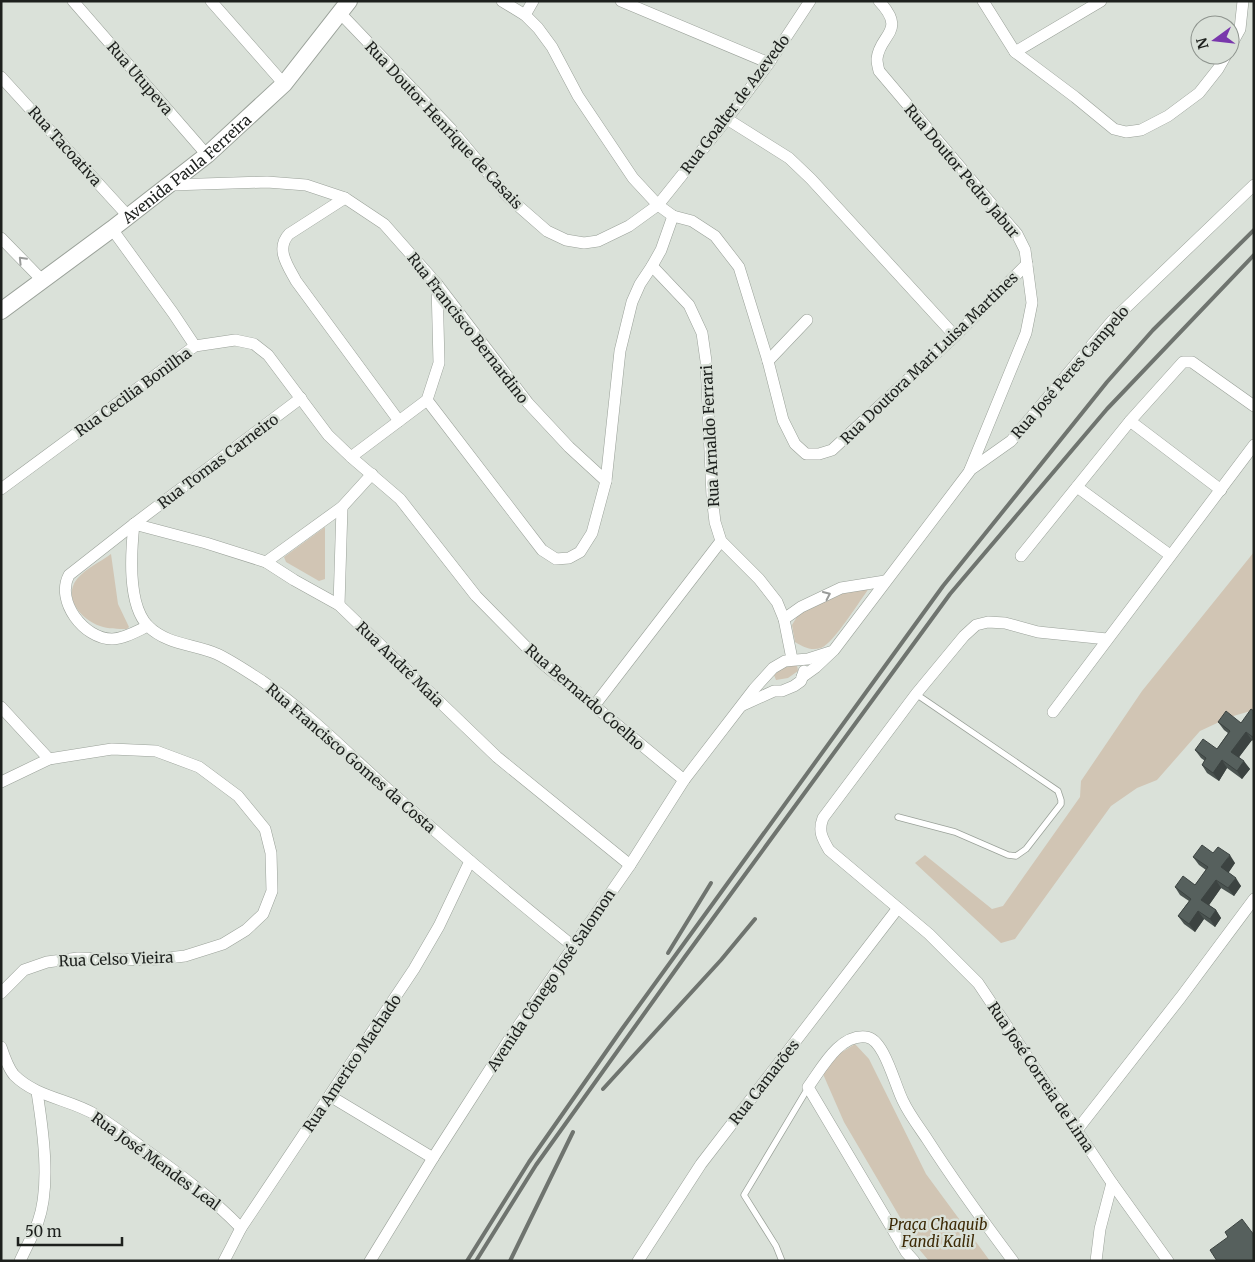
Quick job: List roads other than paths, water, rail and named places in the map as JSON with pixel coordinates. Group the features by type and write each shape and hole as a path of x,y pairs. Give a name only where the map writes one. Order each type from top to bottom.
{"main road":[{"name":"Avenida Paula Ferreira","path":"1,311 171,185 207,155 284,84 344,7"}],"street":[{"name":"Rua Utupeva","path":"73,1 207,155"},
{"path":"211,1 284,84"},
{"name":"Rua Doutora Mari Luisa Martines","path":"502,1 525,15 538,28 552,47 578,96 633,178 658,205 672,216 692,221 715,236 739,267 768,361 783,420 795,444 806,454 819,454 832,450 955,336 1027,264"},
{"path":"525,15 533,1"},
{"path":"622,1 769,63"},
{"name":"Rua Goalter de Azevedo","path":"658,205 769,63 810,1"},
{"name":"Rua Doutor Pedro Jabur","path":"802,677 834,650 969,472 1026,333 1032,303 1024,250 1017,234 879,71 877,60 879,49 892,31 892,25 879,1"},
{"path":"983,1 1015,52 1075,96 1114,129 1126,132 1141,130 1168,116 1199,93 1220,65"},
{"path":"1015,52 1101,1"},
{"path":"1240,29 1243,1"},
{"name":"Rua Doutor Henrique de Casais","path":"344,7 508,197 548,231 566,240 584,243 598,241 629,226 658,205"},
{"name":"Rua Tacoativa","path":"1,76 128,216"},
{"path":"727,119 789,158 811,179 955,336"},
{"name":"Rua Francisco Bernardino","path":"171,185 267,182 306,185 345,198 384,224 437,284 528,403 569,447 606,481"},
{"name":"Rua José Peres Campelo","path":"969,472 1011,441 1112,321 1254,185"},
{"path":"345,198 289,234 284,239 282,246 283,256 296,281 399,421"},
{"path":"427,400 542,550 556,559 569,558 580,552 592,532 606,481 620,351 632,302 640,284 661,250 672,216"},
{"path":"112,229 173,312 195,346"},
{"path":"1,238 43,281"},
{"name":"Rua Arnaldo Ferrari","path":"652,266 689,304 702,333 706,361 712,496 715,522 721,541 759,579 777,602 784,619 794,659"},
{"path":"351,457 427,400 439,363 437,284"},
{"path":"768,361 807,320"},
{"name":"Rua Cecilia Bonilha","path":"1,489 195,346 235,340 254,344 268,355 328,435 372,474"},
{"path":"1021,556 1130,420 1178,366 1187,361 1192,362 1254,406"},
{"name":"Rua Tomas Carneiro","path":"148,626 129,635 112,639 101,637 89,631 75,617 68,605 64,590 66,581 69,576 134,524 301,398"},
{"path":"1130,420 1221,490"},
{"path":"1053,712 1254,445"},
{"path":"266,562 342,507 372,474"},
{"name":"Rua Bernardo Coelho","path":"372,474 400,499 476,596 540,662 684,780"},
{"path":"1077,487 1170,555"},
{"path":"339,605 342,507"},
{"path":"134,524 133,583 141,616 148,626"},
{"name":"Rua André Maia","path":"134,524 206,543 266,562 339,605 497,757 630,865"},
{"path":"594,706 721,541"},
{"path":"784,619 802,607 842,588 885,581"},
{"path":"916,694 964,636 976,626 988,622 1005,623 1038,632 1107,640"},
{"name":"Rua Francisco Gomes da Costa","path":"148,626 159,635 172,641 217,654 263,682 309,718 496,883 573,946"},
{"path":"794,659 802,665 804,672 802,677 797,684 787,689 774,691 769,684 769,672 778,664 794,659 818,656 834,650"},
{"name":"Avenida Cônego José Salomon","path":"370,1261 432,1158 512,1035 630,865 684,780 769,672"},
{"name":"Avenida Cônego José Salomon","path":"742,706 774,691"},
{"name":"Rua José Correia de Lima","path":"916,694 823,818 819,828 822,838 829,850 929,934 978,984 1112,1183 1168,1261"},
{"path":"1,706 49,760"},
{"name":"Rua Celso Vieira","path":"1,782 49,760 112,749 156,751 199,767 238,796 264,829 271,853 272,891 264,914 246,930 223,944 185,956 150,960 78,958 46,962 24,970 1,992"},
{"name":"Rua Americo Machado","path":"224,1261 241,1228 414,969 439,926 470,860"},
{"path":"1077,1130 1254,900"},
{"name":"Rua Camarões","path":"638,1261 701,1164 898,908"},
{"path":"914,1261 906,1252 808,1087 836,1049 856,1038 866,1037 874,1039 882,1050 903,1101 953,1180 1013,1261"},
{"path":"1,1048 13,1074 37,1092 41,1120 45,1187 38,1221 20,1261"},
{"name":"Rua José Mendes Leal","path":"37,1092 95,1114 195,1185 220,1206 241,1228"},
{"path":"330,1096 432,1158"},
{"path":"1096,1261 1100,1229 1112,1183"}],"lane":[{"path":"898,817 955,832 1008,856 1016,856 1026,849 1061,804 1058,791 916,694"},
{"path":"782,1261 776,1246 744,1195 808,1087"}],"railway":[{"path":"467,1261 529,1162 622,1029 943,586 1107,382 1153,330 1254,230"},
{"path":"476,1261 536,1165 684,958 950,594 1107,409 1254,255"},
{"path":"668,953 711,883"},
{"path":"603,1089 721,960 755,919"},
{"path":"510,1261 573,1132"}],"park label":[{"name":"Praça Chaquib Fandi Kalil","path":"938,1232"}]}
